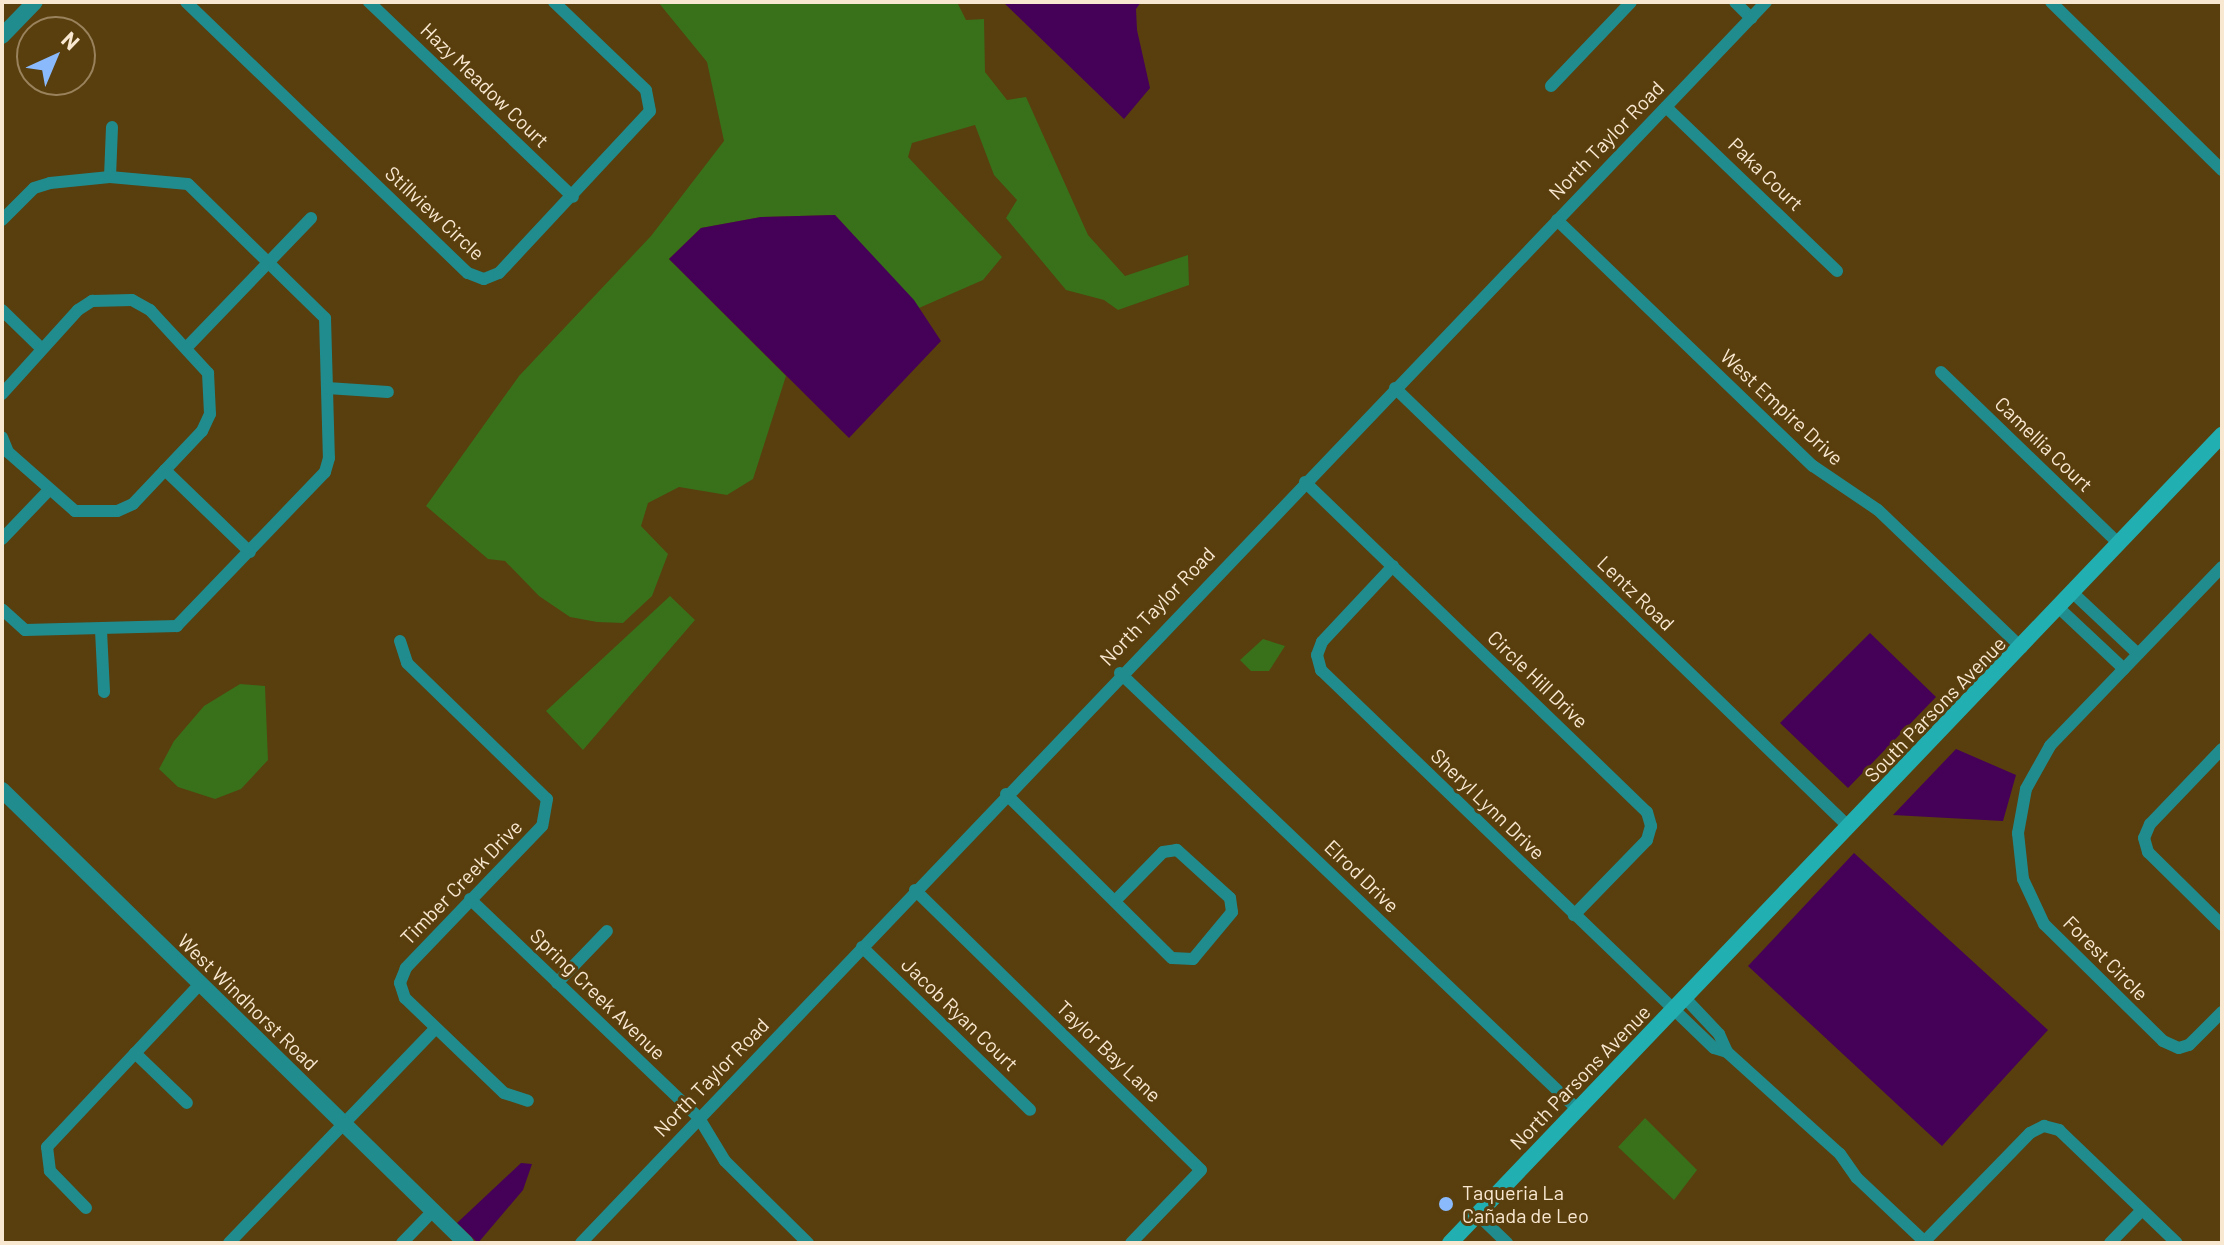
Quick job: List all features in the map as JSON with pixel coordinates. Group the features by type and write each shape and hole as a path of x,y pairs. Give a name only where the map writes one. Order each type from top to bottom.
{"main road":[{"name":"South Parsons Avenue","path":"1678,1003 2022,648 2222,435"},
{"name":"North Parsons Avenue","path":"1450,1243 1678,1003"}],"street":[{"path":"2,36 35,2"},
{"name":"Stillview Circle","path":"186,2 475,278 499,273 647,118 651,104 646,90 554,2"},
{"name":"Hazy Meadow Court","path":"369,2 573,197"},
{"path":"1551,86 1631,2"},
{"path":"1735,2 1751,18"},
{"name":"North Taylor Road","path":"581,1243 1120,673 1766,2"},
{"path":"2051,2 2222,170"},
{"name":"Paka Court","path":"1666,107 1837,271"},
{"path":"110,177 112,127"},
{"path":"2,220 34,188 110,177 188,184 325,318 327,388 325,472 177,626 25,630 2,609"},
{"path":"187,347 311,218"},
{"name":"West Empire Drive","path":"1557,220 1813,466 1878,510 2022,648"},
{"path":"2,394 41,348 92,301 132,300 150,310 208,373 210,414 202,431 133,504 117,511 75,511 48,491 8,452 2,437"},
{"path":"2,310 41,348"},
{"name":"Camellia Court","path":"1941,372 2119,544"},
{"path":"327,388 388,392"},
{"name":"Lentz Road","path":"1395,388 1849,827"},
{"path":"165,470 250,552"},
{"name":"Circle Hill Drive","path":"1305,482 1651,818 1647,840 1574,915"},
{"path":"2,539 48,491"},
{"name":"Sheryl Lynn Drive","path":"1393,566 1322,642 1317,655 1321,670 1574,915 1719,1034 1727,1052 1840,1154 1857,1178 1926,1242"},
{"name":"Forest Circle","path":"2222,567 2124,669 2036,768 2018,833 2023,879 2030,901 2060,944 2163,1041 2179,1048 2189,1045 2222,1012"},
{"path":"2073,593 2138,654"},
{"path":"2059,608 2124,669"},
{"path":"101,630 104,692"},
{"name":"Timber Creek Drive","path":"400,641 407,663 547,799 542,826 470,899 402,975 405,998 435,1029 504,1093 528,1101"},
{"name":"Elrod Drive","path":"1120,673 1577,1109"},
{"path":"2222,749 2150,824 2144,838 2148,852 2222,925"},
{"name":"West Windhorst Road","path":"2,790 466,1243"},
{"path":"1006,794 1116,900 1180,961 1193,959 1232,912 1230,898 1177,850 1163,852 1116,900"},
{"name":"Taylor Bay Lane","path":"915,890 1201,1170 1131,1243"},
{"name":"Spring Creek Avenue","path":"470,899 699,1118 725,1161 808,1243"},
{"path":"557,983 607,931"},
{"name":"Jacob Ryan Court","path":"862,947 1030,1110"},
{"path":"86,1208 50,1171 47,1147 200,984"},
{"path":"229,1243 435,1029"},
{"path":"135,1053 187,1103"},
{"path":"1926,1242 2030,1133 2044,1126 2059,1130 2177,1243"},
{"path":"2110,1243 2142,1210"},
{"path":"402,1243 433,1211"},
{"path":"1477,1214 1507,1243"}],"green space":[{"path":"658,2 957,2 966,20 984,19 985,72 1007,100 1026,97 1088,235 1125,276 1188,255 1189,285 1118,310 1104,300 1066,290 1006,218 1017,200 994,175 975,125 912,143 908,157 1002,257 983,280 919,308 835,215 761,217 701,228 669,259 786,376 753,479 727,495 679,487 648,503 641,526 668,554 652,596 623,623 597,622 570,617 539,596 505,561 488,559 426,506 519,376 651,236 724,141 707,62"},
{"path":"670,596 695,620 583,750 546,711"},
{"path":"1263,639 1285,646 1269,671 1251,671 1240,660"},
{"path":"240,684 265,686 268,760 241,789 215,799 178,787 159,769 174,741 204,706"},
{"path":"1645,1118 1697,1170 1674,1200 1618,1147"}],"shaded area":[{"path":"1003,2 1141,2 1136,9 1137,30 1150,88 1124,119"},
{"path":"835,215 914,300 941,341 849,438 669,259 701,228 761,217"},
{"path":"1870,633 1936,697 1848,788 1780,723"},
{"path":"1956,749 2016,775 2003,821 1893,815"},
{"path":"1854,853 2048,1030 1942,1146 1748,966"},
{"path":"521,1163 532,1164 523,1190 478,1243 457,1223"}],"place":[{"name":"Taqueria La Cañada de Leo","path":"1446,1204"}]}
